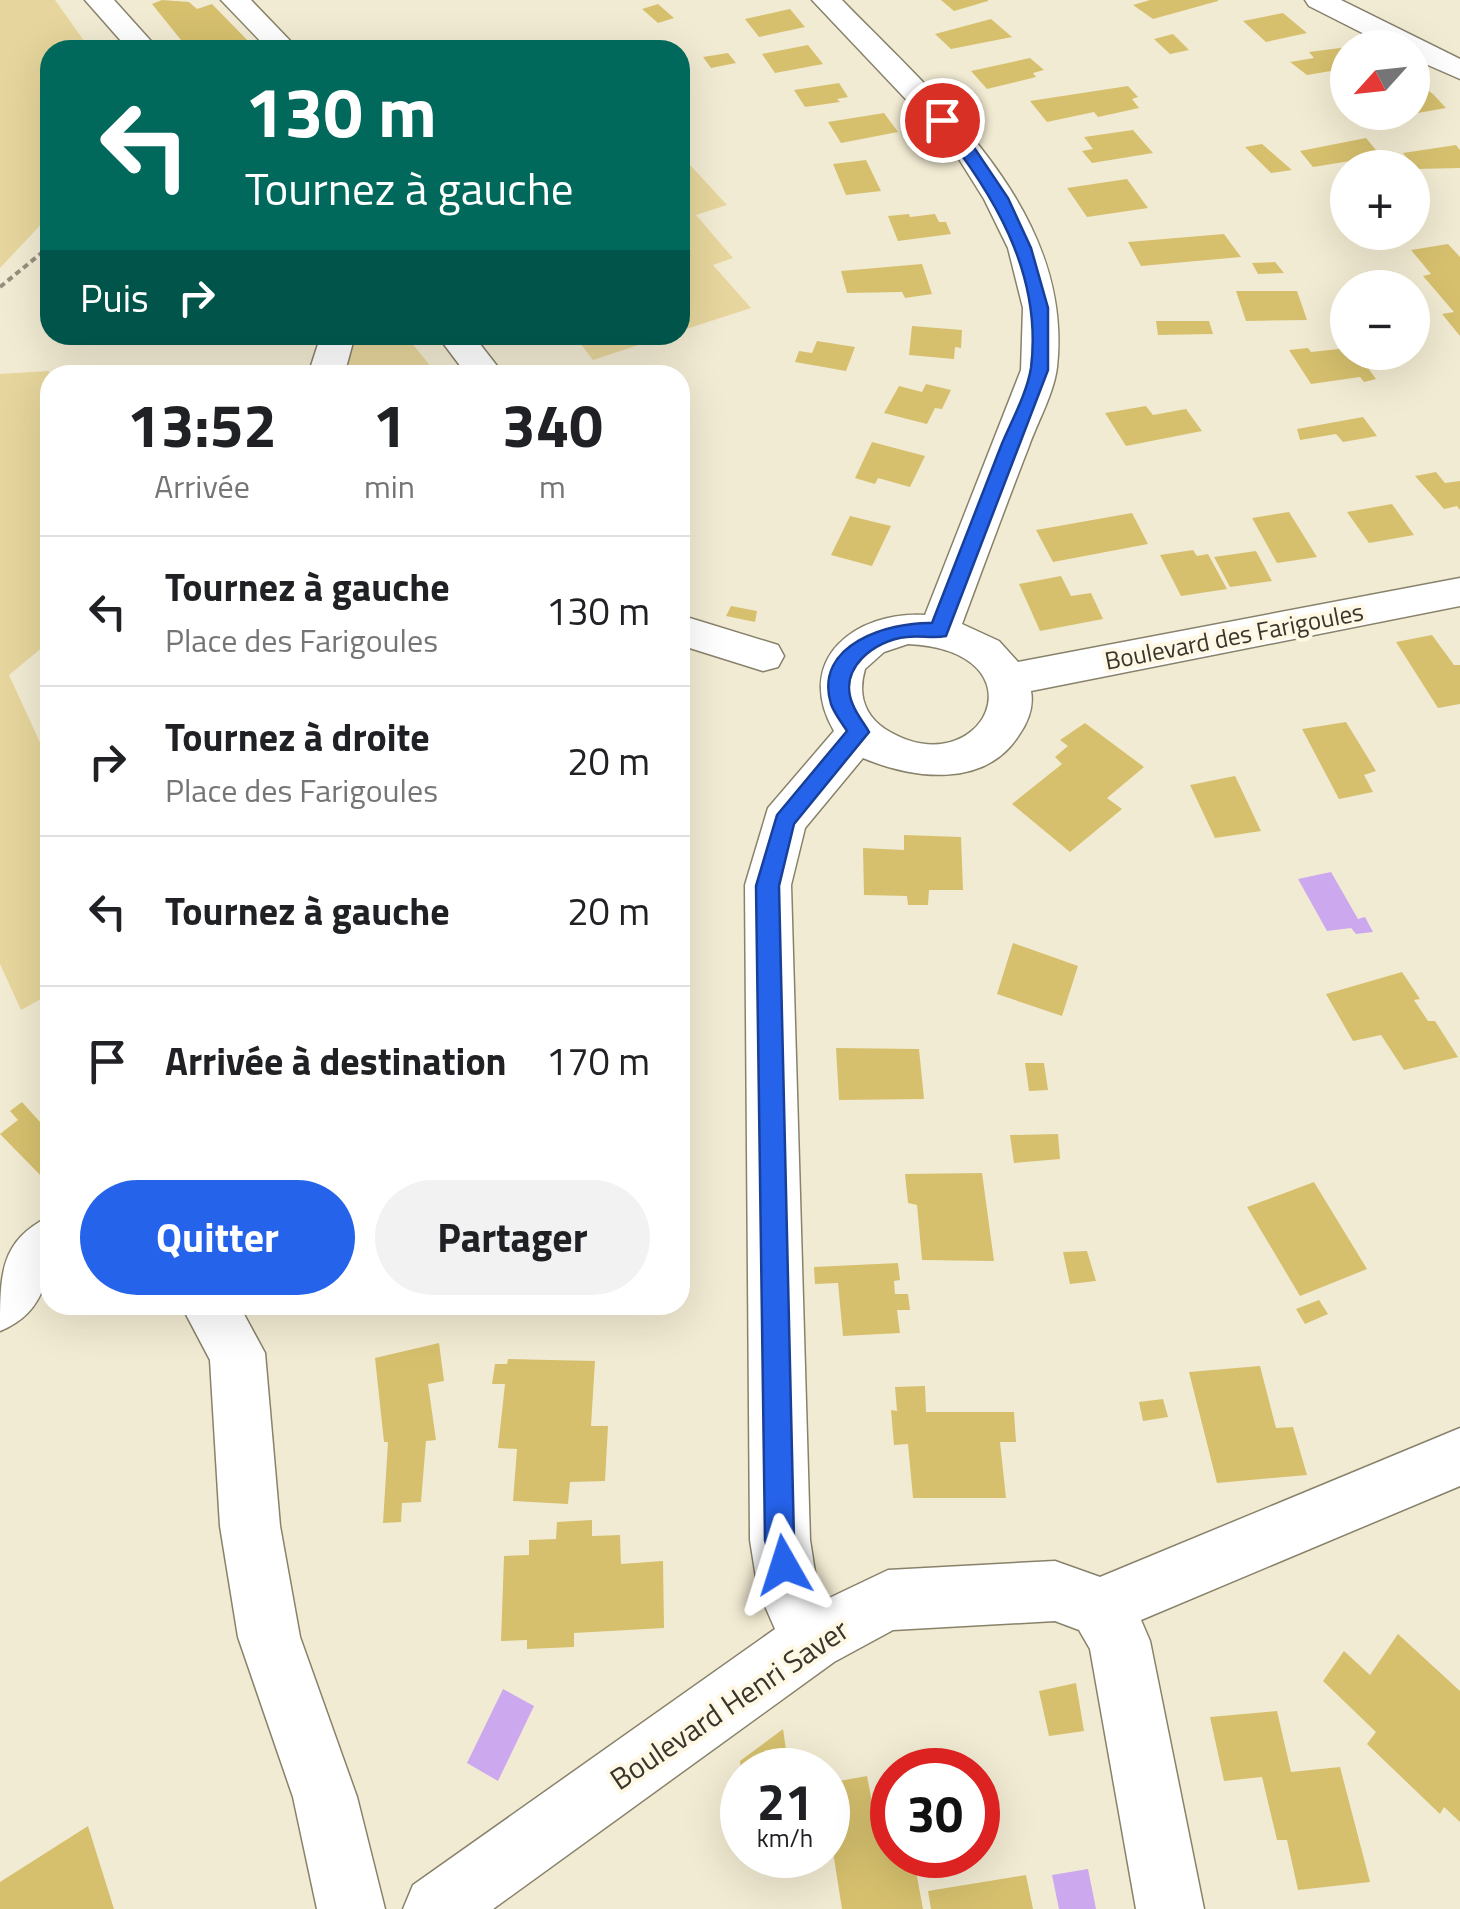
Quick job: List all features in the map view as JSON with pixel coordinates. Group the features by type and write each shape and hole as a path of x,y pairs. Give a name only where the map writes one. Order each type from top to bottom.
{"street":[{"path":"98,0 136,40"},
{"path":"235,0 275,40"},
{"path":"826,0 964,143 1000,198 1024,248 1040,308 1039,370 939,630"},
{"path":"1319,0 1460,70"},
{"path":"462,345 478,365"},
{"name":"Boulevard des Farigoules","path":"1008,680 1460,592"},
{"path":"939,630 981,648 1008,680 1011,703 1006,722 997,735 968,754 937,760 900,755 858,732 841,703 840,680 856,650 897,632 939,630"},
{"path":"690,633 762,656"},
{"path":"812,1640 788,1590 780,1540 768,886 784,821 858,732"},
{"path":"0,1304 40,1246"},
{"path":"214,1315 238,1353 250,1526 269,1636 325,1797 350,1909"},
{"path":"1170,1909 1119,1641 1100,1607 1460,1457"},
{"name":"Boulevard Henri Saver","path":"437,1909 812,1640 888,1600 1055,1591 1100,1607"}],"path":[{"path":"0,287 40,254"}],"shaded area":[{"path":"0,0 55,0 83,40 40,40 40,226 0,268"},
{"path":"690,165 727,205 696,215 733,258 713,265 751,308 690,328"},
{"path":"351,345 413,345 430,365 346,365"},
{"path":"582,345 639,345 593,360"},
{"path":"40,372 40,649 9,675 40,742 40,1000 21,1010 0,964 0,374"},
{"path":"1331,872 1358,919 1365,917 1373,932 1356,934 1351,928 1327,931 1298,879"},
{"path":"503,1689 534,1706 498,1781 467,1763"},
{"path":"1088,1869 1096,1909 1059,1909 1052,1875"}],"building":[{"path":"162,0 189,2 197,9 212,4 247,40 181,40 152,4"},
{"path":"941,0 988,0 988,1 954,11"},
{"path":"1150,0 1218,1 1153,19 1133,5"},
{"path":"658,4 674,18 658,23 642,9"},
{"path":"790,9 805,27 759,37 745,19"},
{"path":"1283,13 1307,33 1266,42 1243,21"},
{"path":"991,19 1012,37 951,49 935,34"},
{"path":"1173,34 1189,50 1170,54 1154,39"},
{"path":"808,45 823,64 775,73 762,54"},
{"path":"1330,49 1330,71 1307,75 1290,62 1314,58 1309,52"},
{"path":"728,53 736,63 711,68 703,57"},
{"path":"1030,58 1044,70 1033,73 1036,77 987,89 971,71"},
{"path":"839,83 848,97 837,99 840,102 805,107 794,90"},
{"path":"1128,86 1138,97 1132,99 1139,108 1098,117 1094,112 1047,122 1030,101"},
{"path":"1430,92 1433,94 1446,108 1430,111"},
{"path":"884,113 898,132 841,143 828,122"},
{"path":"1133,130 1153,153 1092,163 1082,151 1093,149 1084,137"},
{"path":"1366,138 1376,150 1330,150 1330,164 1313,167 1300,151"},
{"path":"1262,144 1292,170 1271,173 1245,147"},
{"path":"1456,145 1460,150 1460,168 1430,169 1430,150 1423,150"},
{"path":"866,160 881,191 846,195 833,164"},
{"path":"1127,179 1148,208 1087,217 1067,188"},
{"path":"935,214 939,222 946,222 951,234 898,241 888,216"},
{"path":"1224,234 1241,257 1141,266 1128,242"},
{"path":"1448,244 1460,257 1460,336 1442,314 1454,312 1430,284 1430,270 1411,250 1430,250"},
{"path":"1275,262 1284,273 1258,274 1252,263"},
{"path":"922,264 932,294 905,298 902,292 847,293 841,271"},
{"path":"1236,291 1297,291 1307,320 1246,321"},
{"path":"1156,321 1209,321 1213,334 1158,335"},
{"path":"912,326 962,330 961,348 955,347 954,359 909,355"},
{"path":"817,341 855,347 846,371 795,362 799,351 812,353"},
{"path":"1289,350 1330,350 1330,370 1369,370 1376,379 1364,382 1360,377 1311,384"},
{"path":"926,384 951,390 942,409 935,408 927,424 884,413 899,386 922,392"},
{"path":"1146,406 1153,415 1186,409 1202,431 1126,446 1105,413"},
{"path":"1363,417 1377,436 1343,442 1336,434 1300,440 1297,429"},
{"path":"872,442 925,456 910,487 878,478 875,484 855,478"},
{"path":"1436,472 1445,483 1460,481 1460,510 1457,506 1444,509 1415,476"},
{"path":"1392,504 1414,535 1369,543 1347,512"},
{"path":"1289,512 1317,557 1277,563 1252,518"},
{"path":"1132,513 1148,544 1053,562 1036,530"},
{"path":"850,516 891,526 872,566 831,555"},
{"path":"1193,550 1197,556 1208,554 1227,589 1181,596 1160,555"},
{"path":"1256,551 1272,581 1230,587 1214,557"},
{"path":"1061,576 1071,596 1091,593 1103,619 1040,631 1019,584"},
{"path":"731,606 757,611 755,622 726,616"},
{"path":"1432,635 1454,665 1460,665 1460,704 1438,708 1396,642"},
{"path":"1346,722 1376,771 1364,775 1373,792 1339,799 1302,729"},
{"path":"1085,723 1144,767 1107,798 1122,809 1070,852 1012,804 1062,764 1055,757 1068,746 1060,740"},
{"path":"1235,776 1261,831 1215,838 1190,785"},
{"path":"904,835 961,837 963,890 929,890 928,905 908,905 907,896 864,895 863,848 904,850"},
{"path":"1013,943 1078,966 1062,1016 997,994"},
{"path":"1402,972 1420,999 1414,1000 1428,1021 1435,1021 1458,1057 1404,1070 1381,1035 1353,1041 1326,994"},
{"path":"836,1048 919,1049 924,1099 839,1100"},
{"path":"1025,1063 1044,1063 1048,1090 1029,1091"},
{"path":"22,1102 40,1122 40,1175 0,1134 18,1120 10,1111"},
{"path":"1058,1134 1060,1159 1014,1163 1010,1135"},
{"path":"982,1173 994,1261 922,1260 917,1205 908,1203 905,1174"},
{"path":"1314,1182 1367,1269 1300,1296 1247,1207"},
{"path":"1087,1251 1096,1281 1070,1284 1063,1252"},
{"path":"898,1263 900,1280 894,1281 895,1294 908,1294 910,1310 897,1310 900,1333 843,1336 838,1283 815,1284 814,1267"},
{"path":"1319,1300 1328,1314 1305,1324 1296,1309"},
{"path":"439,1343 444,1381 428,1384 436,1440 426,1441 421,1502 402,1503 401,1522 383,1523 388,1442 384,1442 375,1358"},
{"path":"508,1359 595,1361 591,1426 608,1426 605,1481 570,1482 568,1504 513,1501 517,1449 498,1448 505,1384 492,1384 495,1364 507,1364"},
{"path":"1260,1366 1276,1428 1293,1427 1307,1475 1217,1483 1189,1372"},
{"path":"925,1386 926,1412 1014,1412 1016,1442 1000,1442 1006,1498 913,1498 908,1444 894,1445 891,1410 897,1411 895,1387"},
{"path":"1163,1399 1168,1417 1143,1421 1139,1402"},
{"path":"592,1520 592,1536 620,1535 621,1564 663,1561 664,1628 574,1633 574,1647 527,1649 527,1640 501,1641 504,1556 529,1555 529,1540 556,1539 557,1522"},
{"path":"1398,1634 1460,1691 1460,1822 1444,1807 1440,1814 1367,1744 1376,1732 1323,1681 1344,1651 1370,1675"},
{"path":"1076,1683 1084,1731 1049,1736 1039,1691"},
{"path":"1277,1711 1291,1772 1340,1767 1370,1882 1298,1890 1287,1840 1277,1840 1262,1777 1224,1781 1210,1717"},
{"path":"783,1729 786,1748 757,1748"},
{"path":"867,1776 870,1878 917,1878 923,1909 842,1909 837,1878 850,1878 850,1779"},
{"path":"88,1826 114,1909 0,1909 0,1882"},
{"path":"1026,1875 1033,1909 931,1909 928,1891"}],"route":[{"path":"784,1565 780,1540 768,886 784,821 858,732 841,703 840,680 846,662 856,650 887,634 939,630 1039,370 1040,308 1024,248 1000,198 964,143 942,120"}]}
